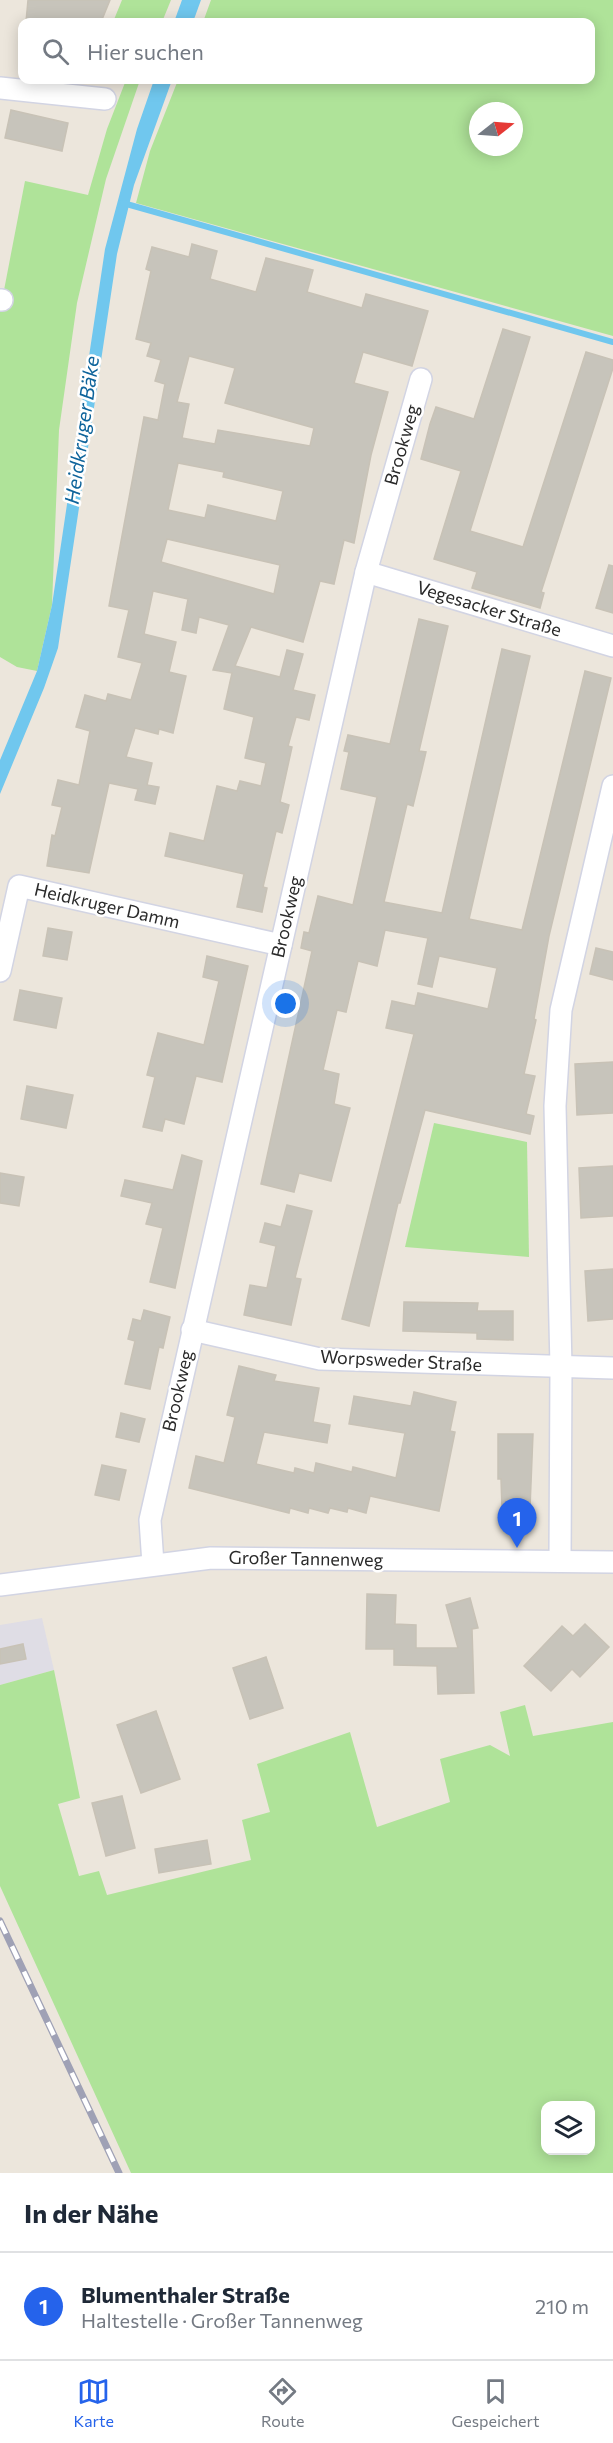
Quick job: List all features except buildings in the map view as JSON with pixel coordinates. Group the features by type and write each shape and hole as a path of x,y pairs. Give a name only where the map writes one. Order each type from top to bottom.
{"street":[{"path":"0,88 105,99"},
{"name":"Brookweg","path":"153,1564 150,1520 192,1330 366,572 421,379"},
{"name":"Vegesacker Straße","path":"366,572 613,646"},
{"path":"560,1560 561,1367 555,1107 561,1010 613,786"},
{"name":"Heidkruger Damm","path":"0,971 19,886 281,945"},
{"name":"Worpsweder Straße","path":"192,1330 320,1359 613,1368"},
{"name":"Großer Tannenweg","path":"0,1585 211,1558 613,1562"}],"shaded area":[{"path":"42,1618 54,1670 0,1685 0,1625"}],"green space":[{"path":"122,0 171,0 164,18 115,18"},
{"path":"211,0 613,0 613,336 136,203 150,151 176,84 595,84 595,18 204,18"},
{"path":"124,84 139,84 106,179 77,303 59,430 52,605 37,671 17,667 0,657 0,311 25,181 88,195 107,129"},
{"path":"434,1123 527,1142 529,1257 405,1247"},
{"path":"54,1670 80,1798 58,1804 79,1876 99,1871 107,1895 251,1860 242,1820 270,1812 257,1764 350,1732 377,1827 450,1802 440,1759 490,1745 510,1756 500,1712 525,1705 533,1736 613,1722 613,2173 131,2173 0,1886 0,1685"}],"water":[{"path":"182,0 201,0 194,18 175,18"},
{"name":"Heidkruger Bäke","path":"153,84 171,84 134,185 117,254 58,648 0,794 0,760 37,671 52,605 105,249 137,129"}],"waterway":[{"path":"123,203 613,342"}],"railway":[{"path":"0,1921 119,2173"}],"place":[{"name":"Blumenthaler Straße","path":"517,1548"}]}
